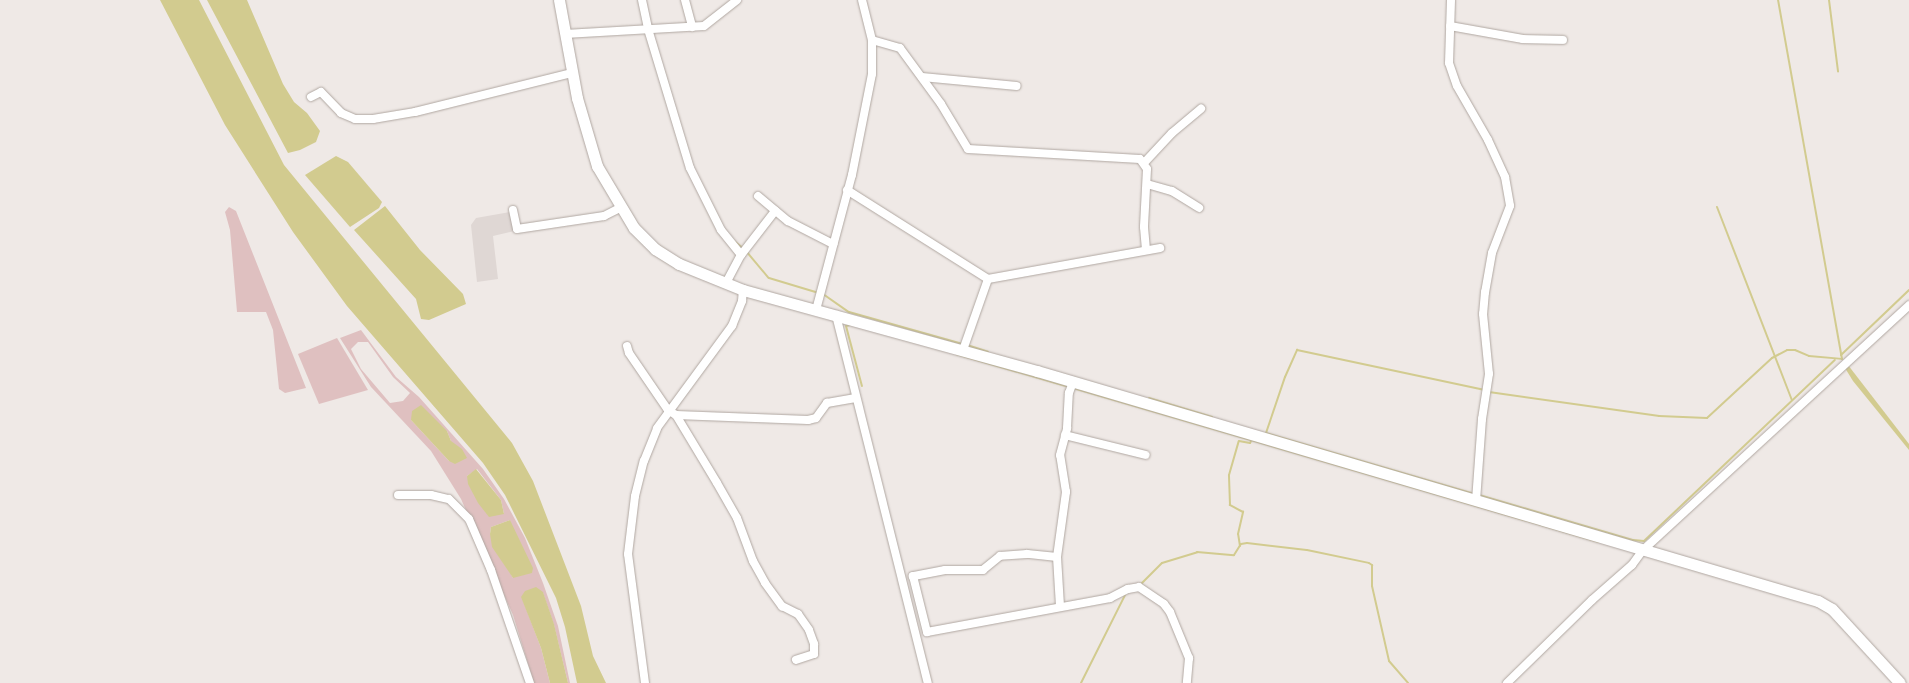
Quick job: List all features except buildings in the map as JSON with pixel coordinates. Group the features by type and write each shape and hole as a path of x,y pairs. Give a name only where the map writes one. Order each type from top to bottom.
{"street":[{"path":"559,0 572,73 588,138 597,166 620,208 634,228 655,249 679,264 743,290 963,350 1825,604 1832,609 1900,683"},
{"path":"642,0 648,29 690,168 721,230 741,255"},
{"path":"685,0 692,27"},
{"path":"565,34 704,26 737,0"},
{"path":"816,310 864,121 872,74 872,40 862,0"},
{"path":"1451,0 1449,63 1457,86 1488,140 1505,177 1510,206 1492,253 1484,292 1483,314 1489,374 1482,420 1476,500"},
{"path":"1450,26 1523,39 1563,40"},
{"path":"872,40 900,48 922,77 968,149 1132,158 1144,163 1147,169 1146,250"},
{"path":"311,97 321,92 341,113 355,120 373,119 415,112 572,73"},
{"path":"922,77 1017,86"},
{"path":"1144,163 1172,132 1201,109"},
{"path":"1146,184 1172,191 1199,208"},
{"path":"847,190 988,279 1160,248"},
{"path":"758,196 788,221 833,244"},
{"path":"513,210 517,229 604,216 620,208"},
{"path":"726,284 741,255 775,211"},
{"path":"963,350 988,279"},
{"path":"644,683 628,554 635,496 644,461 657,428 668,410 732,326 742,301 743,290"},
{"path":"1507,683 1592,600 1632,565 1643,550 1909,305"},
{"path":"836,315 928,683"},
{"path":"627,346 629,354 668,410 676,415 737,518 753,561 765,582 782,606 798,614 809,630 814,644 814,654 796,660"},
{"path":"1060,606 1057,557 1066,492 1060,455 1065,435 1073,382"},
{"path":"676,415 808,420 816,418 827,403 856,398"},
{"path":"1065,435 1146,455"},
{"path":"398,495 430,495 449,499 468,519 491,570 530,683"},
{"path":"1057,557 1027,554 1000,556 983,570 945,570 913,576 927,632 1060,606 1115,597 1128,589 1139,587 1164,604 1170,612 1189,658 1187,683"}],"shaded area":[{"path":"160,0 199,0 284,165 512,443 533,481 581,606 593,656 606,683 577,683 565,627 556,598 505,495 483,463 347,306 293,232 225,125"},
{"path":"207,0 247,0 283,84 294,102 307,113 320,131 316,142 300,150 288,153"},
{"path":"336,156 348,162 382,202 379,208 350,227 305,175"},
{"path":"385,206 420,250 463,294 466,304 429,320 421,319 416,299 354,230"},
{"path":"229,207 236,211 306,388 285,393 279,389 273,330 266,312 237,312 230,230 225,212"},
{"path":"510,212 514,231 493,236 498,279 477,282 471,225 476,218"},
{"path":"361,330 396,377 419,397 483,469 504,499 525,538 543,583 558,626 570,683 568,683 554,625 543,593 522,598 541,648 550,683 534,683 513,615 461,499 431,451 371,387 340,338","holes":["358,342 368,342 393,377 410,393 403,401 390,403 361,369 351,349","411,420 447,431 451,441 449,461","477,469 501,500 504,514 467,476","510,520 513,578 490,534 491,527"]},
{"path":"337,338 368,390 319,404 298,354"},
{"path":"1848,365 1909,444 1909,450 1853,381 1845,368"},
{"path":"421,405 447,431 451,441 462,449 467,458 455,464 449,461 411,420 412,411"},
{"path":"476,469 501,500 504,514 489,517 478,503 468,484 467,476"},
{"path":"510,520 533,568 532,573 513,578 492,547 490,534 491,527"},
{"path":"536,587 543,592 554,624 568,683 550,683 541,648 521,597 525,591"}],"waterway":[{"path":"1489,392 1659,416 1707,418 1772,358 1787,350 1795,350 1809,356 1842,359 1778,0"},
{"path":"1829,0 1838,71"},
{"path":"1717,207 1792,400"},
{"path":"734,241 743,248"},
{"path":"746,251 769,278 819,293"},
{"path":"1841,355 1909,290"},
{"path":"823,294 849,312 963,344"},
{"path":"850,325 846,326 862,386"},
{"path":"967,345 988,352"},
{"path":"1266,433 1285,377 1297,350 1485,390"},
{"path":"956,354 1069,387"},
{"path":"1479,495 1633,540 1644,541 1835,360"},
{"path":"1073,388 1599,542"},
{"path":"1149,398 1212,417"},
{"path":"1266,433 1475,494"},
{"path":"1240,546 1238,534 1243,512 1230,505 1229,475 1239,441 1250,443 1251,441"},
{"path":"1140,585 1162,563 1197,552 1234,555 1241,544 1247,543 1307,550 1369,563 1372,565 1372,586 1389,661 1408,683"},
{"path":"1081,683 1125,595"}]}
